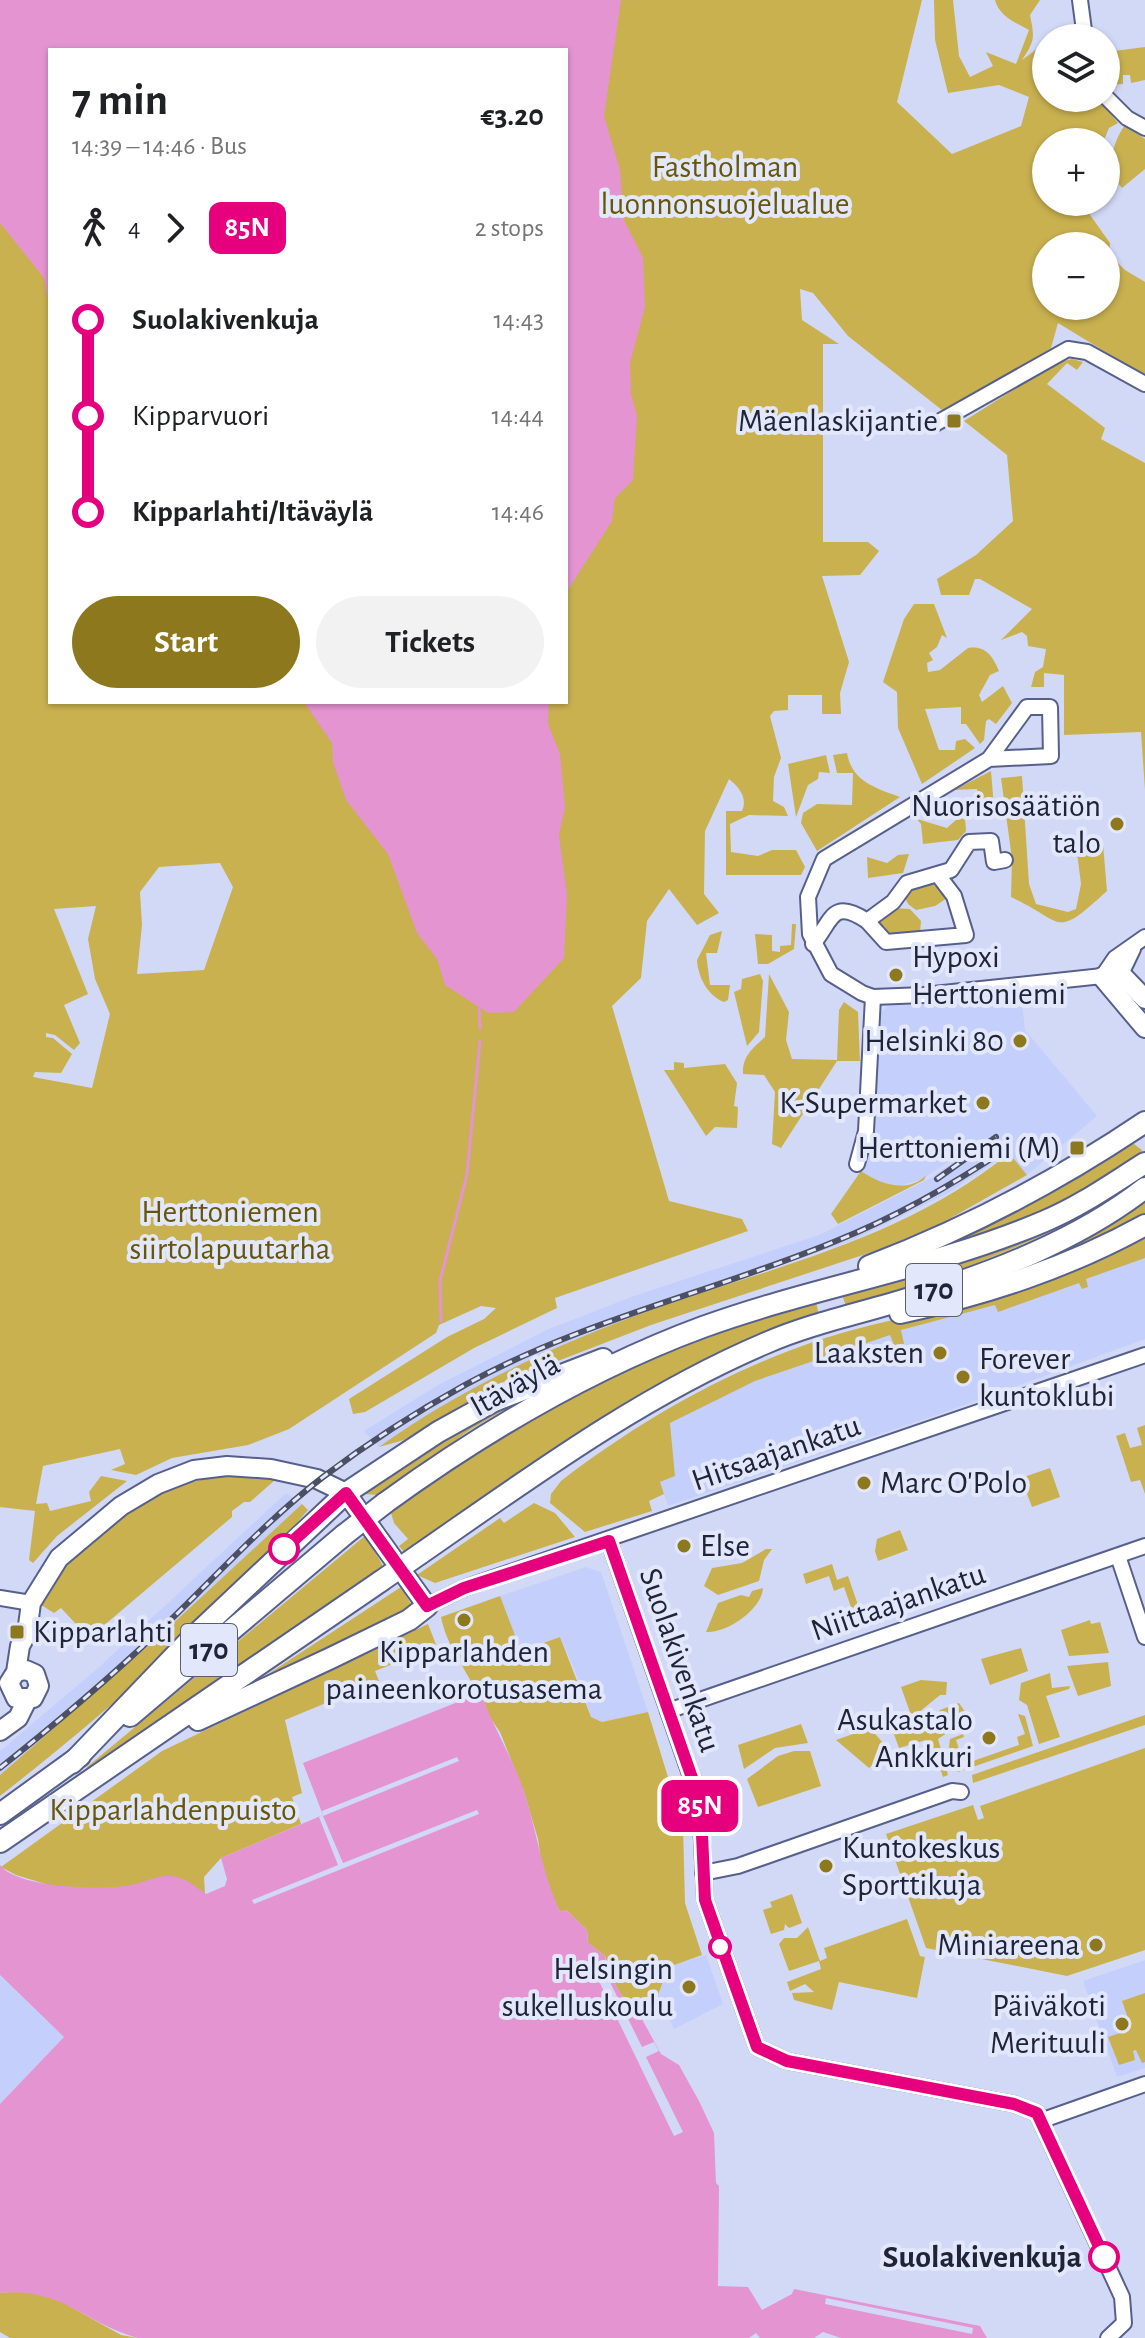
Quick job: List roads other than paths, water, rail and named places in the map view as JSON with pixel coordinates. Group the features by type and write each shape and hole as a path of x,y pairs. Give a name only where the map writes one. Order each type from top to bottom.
{"highway":[{"path":"794,1298 976,1221 1145,1122"},
{"name":"Itäväylä","path":"0,1814 72,1763 385,1503 442,1462 559,1393 702,1328 794,1298 915,1266 1047,1220 1145,1163"},
{"name":"170","path":"0,1842 612,1424 712,1367 769,1341 925,1293 1027,1255 1104,1216 1145,1188"},
{"path":"712,1367 1041,1274 1081,1258 1145,1225"},
{"path":"72,1763 180,1650 321,1513 346,1493 426,1440 494,1401 585,1365 702,1328"},
{"path":"147,1743 409,1620 427,1606"}],"main road":[{"path":"1112,976 1145,999"},
{"path":"1112,976 1145,1028"},
{"path":"3,1728 20,1698 39,1686 22,1672 20,1646 27,1633 31,1603 48,1570 84,1534 121,1506 170,1478 194,1470 242,1466 295,1473 346,1493 427,1606"},
{"path":"20,1698 9,1683 22,1672"}],"street":[{"path":"1080,0 1083,24"},
{"path":"1120,111 1145,128"},
{"path":"935,424 1068,349 1087,352 1145,384"},
{"path":"989,759 1051,756 1050,707 1027,707 989,759 824,859 808,897 807,916 813,944 831,974 873,997 1112,976 1115,958 1133,949 1145,937"},
{"path":"867,921 893,902 907,883 951,870 969,842 991,841 994,862 1005,860"},
{"path":"813,944 828,918 836,912 853,912 867,921 886,942 966,935 954,896 938,875"},
{"path":"857,1164 866,1131 873,997"},
{"name":"Hitsaajankatu","path":"427,1606 464,1588 609,1541 1145,1355"},
{"name":"Suolakivenkatu","path":"609,1541 700,1803 705,1900 753,2040 764,2052 787,2061 1024,2107 1043,2120"},
{"name":"Niittaajankatu","path":"668,1711 1145,1546"},
{"path":"1118,1556 1145,1637"},
{"path":"0,1598 31,1603"},
{"path":"703,1873 738,1866 952,1791 961,1792"},
{"path":"1108,2338 1124,2323 1126,2314 1122,2297 1043,2120 1145,2084"}],"waterway":[{"path":"479,1009 480,1029"},
{"path":"441,1321 440,1281 467,1174 480,1041"}],"railway":[{"path":"937,1179 996,1137"},
{"path":"0,1768 137,1652 301,1495 410,1417 465,1385 555,1342 858,1232 923,1200 1006,1149"}],"place":[{"name":"Mäenlaskijantie","path":"954,421"},
{"name":"Nuorisosäätiön talo","path":"1117,824"},
{"name":"Hypoxi Herttoniemi","path":"896,975"},
{"name":"Helsinki 80","path":"1020,1041"},
{"name":"K-Supermarket","path":"983,1103"},
{"name":"Herttoniemi (M)","path":"1077,1148"},
{"name":"Laaksten","path":"940,1353"},
{"name":"Forever kuntoklubi","path":"963,1377"},
{"name":"Marc O'Polo","path":"864,1483"},
{"name":"Else","path":"684,1546"},
{"name":"Kipparlahden paineenkorotusasema","path":"464,1620"},
{"name":"Kipparlahti","path":"17,1632"},
{"name":"Asukastalo Ankkuri","path":"989,1738"},
{"name":"Kuntokeskus Sporttikuja","path":"826,1866"},
{"name":"Miniareena","path":"1096,1945"},
{"name":"Helsingin sukelluskoulu","path":"689,1987"},
{"name":"Päiväkoti Merituuli","path":"1122,2024"},
{"name":"Suolakivenkuja","path":"1104,2257"}],"park label":[{"name":"Fastholman luonnonsuojelualue","path":"725,186"},
{"name":"Herttoniemen siirtolapuutarha","path":"230,1230"},
{"name":"Kipparlahdenpuisto","path":"173,1810"}]}
